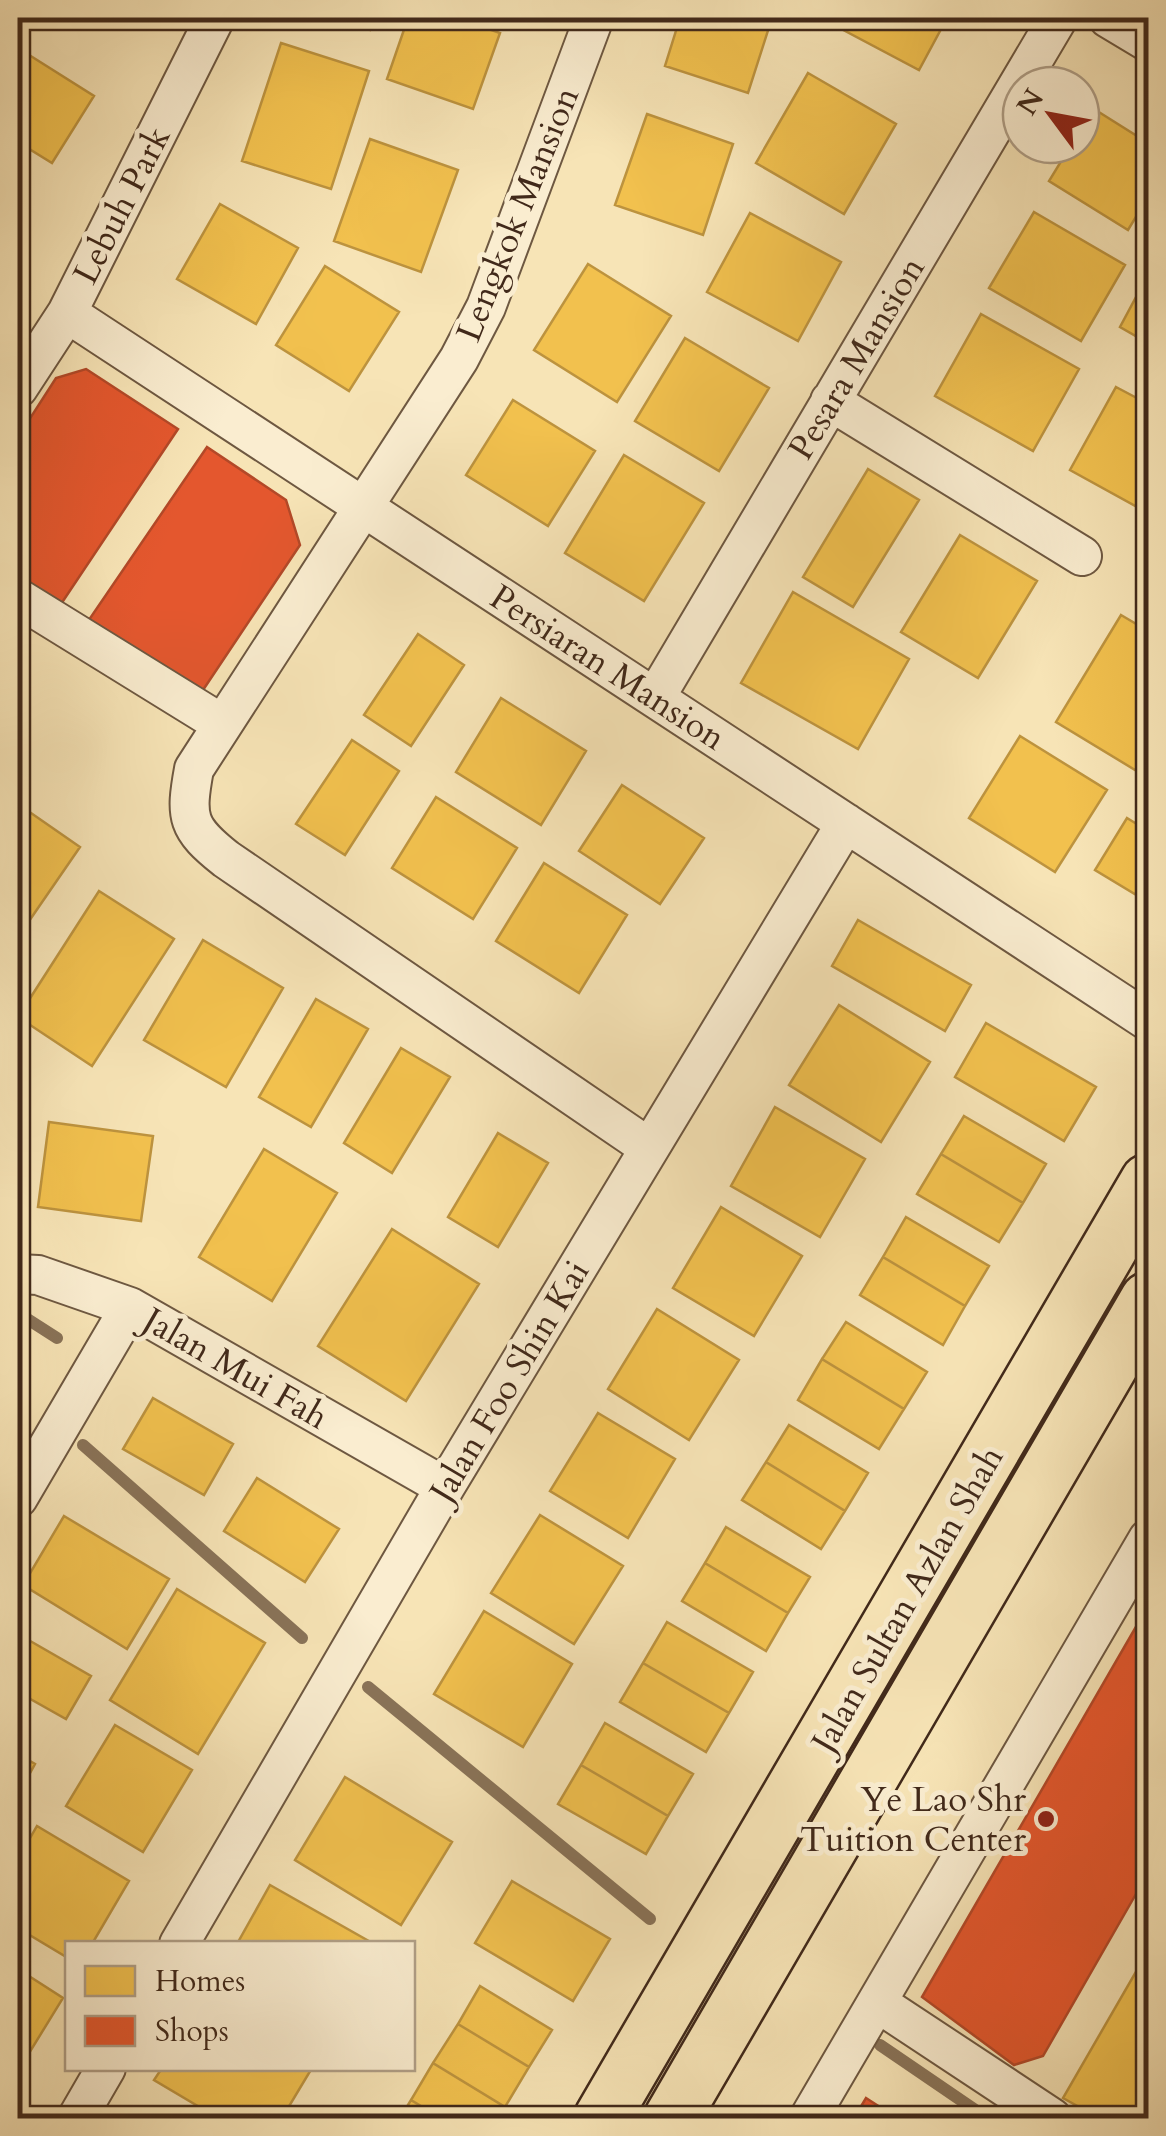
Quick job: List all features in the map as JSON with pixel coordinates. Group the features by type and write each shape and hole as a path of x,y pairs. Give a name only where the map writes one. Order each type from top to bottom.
{"main road":[{"name":"Jalan Sultan Azlan Shah","path":"602,2118 1148,1182"},
{"name":"Jalan Sultan Azlan Shah","path":"672,2118 1142,1324"},
{"path":"808,1768 991,1518 1081,1361 1102,1339 1142,1324"}],"street":[{"name":"Lebuh Park","path":"18,388 67,313 214,18"},
{"name":"Lengkok Mansion","path":"594,18 486,307 459,359 194,769 187,806 199,838 242,870 648,1147"},
{"name":"Pesara Mansion","path":"656,698 1058,18"},
{"path":"1108,18 1148,42"},
{"name":"Persiaran Mansion","path":"67,313 1148,1020"},
{"path":"830,401 1082,556"},
{"path":"18,598 222,724"},
{"name":"Jalan Foo Shin Kai","path":"181,1941 445,1487 846,823"},
{"name":"Jalan Mui Fah","path":"18,1274 38,1275 130,1307 445,1487"},
{"path":"18,1498 130,1307"},
{"path":"809,2118 1148,1539"},
{"path":"878,2003 1052,2118"},
{"path":"77,2118 104,2071"}],"building: Homes":[{"path":"338,18 375,18 370,30"},
{"path":"408,18 457,18 500,33 473,109 387,79"},
{"path":"680,18 772,18 748,93 665,66"},
{"path":"835,18 947,18 919,70 832,24"},
{"path":"281,43 369,71 331,189 242,161"},
{"path":"18,48 94,96 52,163 18,142"},
{"path":"808,73 896,124 844,214 756,163"},
{"path":"1101,113 1148,143 1148,197 1128,230 1049,181 1059,165 1101,165"},
{"path":"647,114 733,144 703,235 615,205"},
{"path":"370,139 458,170 421,272 334,241"},
{"path":"220,204 298,248 256,324 177,279"},
{"path":"1034,212 1125,265 1081,341 989,288"},
{"path":"750,213 841,262 798,341 707,292"},
{"path":"588,264 671,316 617,402 534,350"},
{"path":"325,266 399,312 349,391 276,345"},
{"path":"1143,284 1148,287 1148,343 1120,327"},
{"path":"981,314 1079,369 1033,451 935,396"},
{"path":"685,338 769,388 719,471 635,421"},
{"path":"1116,387 1148,404 1148,513 1070,470"},
{"path":"513,400 595,451 548,526 466,475"},
{"path":"624,455 704,503 644,601 565,553"},
{"path":"868,469 919,500 853,607 803,577"},
{"path":"960,535 1037,581 978,678 901,632"},
{"path":"793,592 909,659 858,749 741,683"},
{"path":"1121,615 1148,631 1148,759 1140,773 1056,722"},
{"path":"418,634 464,665 411,746 364,715"},
{"path":"501,698 586,751 541,825 456,772"},
{"path":"1020,736 1107,790 1055,872 969,818"},
{"path":"352,740 399,771 345,855 296,824"},
{"path":"622,785 704,838 660,904 579,851"},
{"path":"436,797 517,848 473,919 392,868"},
{"path":"18,804 80,847 27,924 18,918 18,876 23,867 18,863"},
{"path":"1127,818 1148,831 1148,902 1095,870"},
{"path":"544,863 627,915 579,993 496,941"},
{"path":"99,891 174,939 92,1066 18,1017"},
{"path":"858,920 971,985 945,1031 832,966"},
{"path":"203,940 283,988 226,1087 144,1040"},
{"path":"316,999 368,1029 311,1127 259,1097"},
{"path":"839,1005 930,1062 881,1142 789,1085"},
{"path":"986,1023 1096,1087 1064,1141 955,1077"},
{"path":"401,1048 450,1077 392,1173 344,1143"},
{"path":"775,1107 865,1159 820,1237 731,1186"},
{"path":"964,1116 1046,1164 1023,1203 941,1154"},
{"path":"49,1122 153,1136 141,1221 38,1207"},
{"path":"498,1133 548,1163 498,1247 448,1217"},
{"path":"264,1149 337,1193 272,1301 199,1257"},
{"path":"941,1154 1023,1203 999,1242 917,1194"},
{"path":"721,1207 802,1256 754,1336 673,1288"},
{"path":"906,1217 989,1266 965,1306 883,1257"},
{"path":"392,1229 479,1284 406,1401 318,1346"},
{"path":"883,1257 965,1306 943,1345 860,1295"},
{"path":"657,1309 739,1360 689,1440 608,1389"},
{"path":"846,1322 927,1372 904,1409 822,1359"},
{"path":"822,1359 904,1409 879,1449 798,1400"},
{"path":"153,1398 233,1444 204,1495 123,1449"},
{"path":"598,1413 675,1459 628,1538 550,1491"},
{"path":"789,1425 868,1473 845,1511 766,1462"},
{"path":"766,1462 845,1511 821,1549 742,1500"},
{"path":"257,1478 339,1529 305,1582 224,1531"},
{"path":"540,1515 623,1566 574,1644 491,1593"},
{"path":"64,1516 169,1579 127,1649 23,1585"},
{"path":"726,1527 810,1577 788,1613 705,1563"},
{"path":"705,1563 788,1613 766,1651 682,1601"},
{"path":"177,1589 265,1643 198,1754 110,1700"},
{"path":"484,1611 572,1664 523,1747 434,1694"},
{"path":"667,1622 753,1672 729,1713 643,1663"},
{"path":"18,1634 91,1676 66,1719 18,1692"},
{"path":"643,1663 729,1713 706,1752 620,1702"},
{"path":"605,1723 693,1774 668,1816 581,1765"},
{"path":"115,1725 192,1770 143,1852 66,1806"},
{"path":"18,1754 35,1764 18,1795"},
{"path":"581,1765 668,1816 646,1854 558,1804"},
{"path":"345,1777 452,1842 401,1925 295,1860"},
{"path":"37,1826 129,1881 94,1941 65,1941 65,1956 18,1928 18,1859"},
{"path":"512,1881 610,1939 573,2001 475,1943"},
{"path":"270,1885 369,1941 239,1941"},
{"path":"1148,1951 1148,2113 1145,2118 1099,2118 1063,2098"},
{"path":"18,1969 63,1998 18,2071"},
{"path":"480,1986 552,2030 529,2067 458,2024"},
{"path":"458,2024 529,2067 505,2107 433,2063"},
{"path":"433,2063 505,2107 498,2118 441,2118 411,2100"},
{"path":"160,2071 310,2071 282,2118 218,2118 154,2080"},
{"path":"411,2100 441,2118 400,2118"}],"building: Shops":[{"path":"86,369 178,429 53,616 18,592 18,437 56,378"},
{"path":"207,447 286,500 300,545 197,699 82,630"},
{"path":"1148,1606 1148,1873 1043,2056 1014,2065 922,1997"},
{"path":"866,2098 897,2118 854,2118"}],"waterway":[{"path":"18,1313 57,1338"},
{"path":"83,1445 302,1638"},
{"path":"368,1687 650,1919"},
{"path":"880,2045 987,2118"}],"place":[{"name":"Ye Lao Shr Tuition Center","path":"1046,1819"}]}
